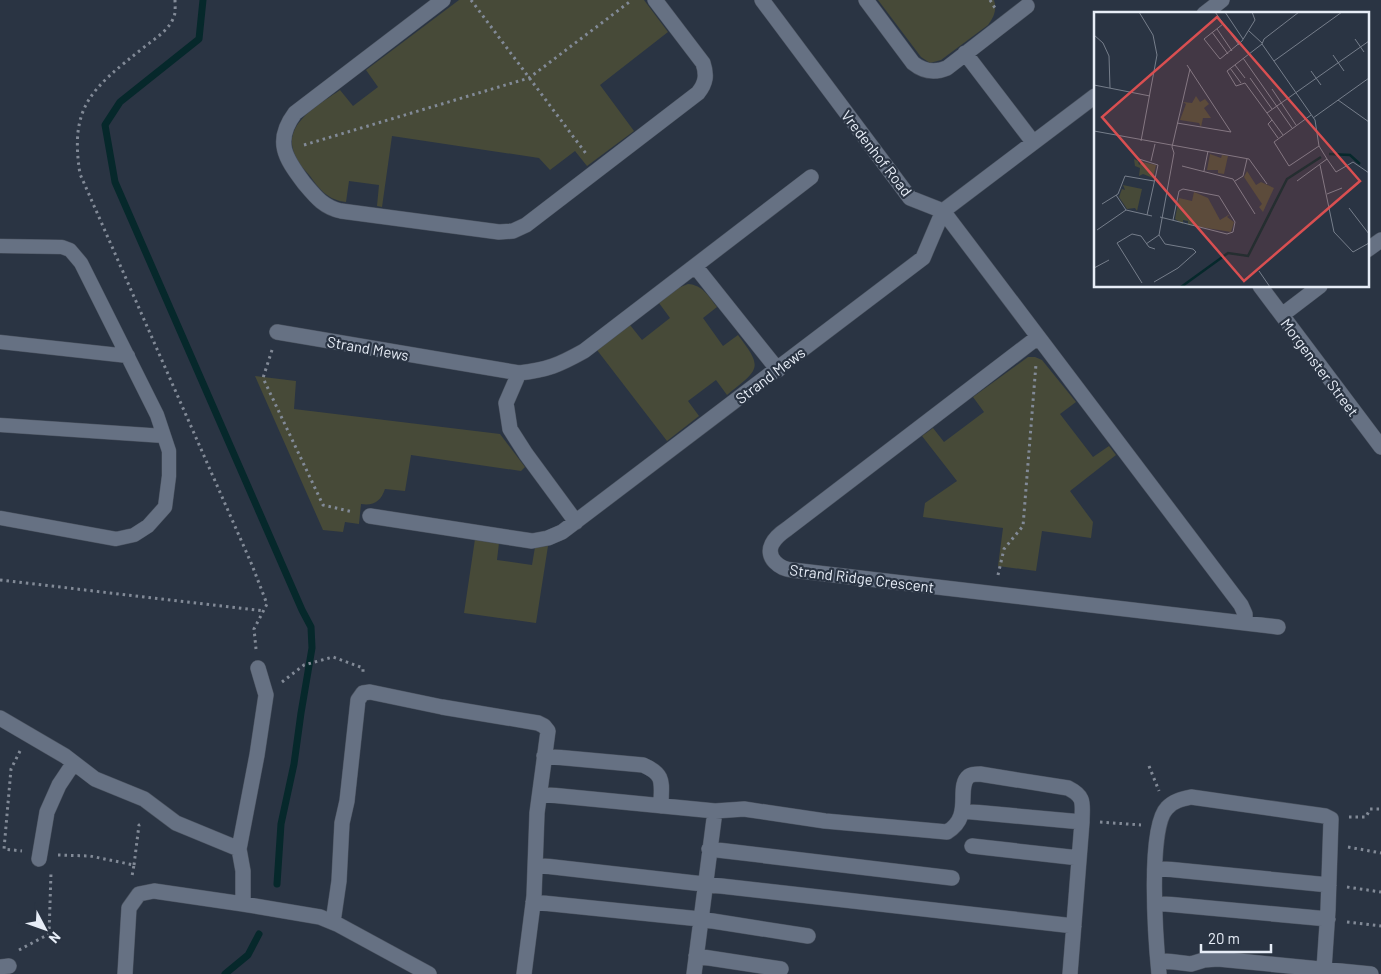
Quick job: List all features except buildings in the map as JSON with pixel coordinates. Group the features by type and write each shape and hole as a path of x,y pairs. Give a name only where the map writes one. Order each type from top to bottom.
{"street":[{"path":"443,0 295,113 284,130 284,151 292,167 322,204 334,209 499,232 513,231 526,225 698,93 706,80 706,71 703,63 655,0"},
{"name":"Vredenhof Road","path":"762,0 910,198 943,211"},
{"path":"866,0 913,63 927,71 942,70 966,54 1026,6"},
{"path":"1207,12 1222,0"},
{"path":"966,54 1033,142"},
{"path":"1094,97 943,211 1241,605 1245,614 1245,623"},
{"name":"Strand Mews","path":"277,332 519,374 541,371 560,365 584,351 811,178"},
{"name":"Strand Mews","path":"370,516 532,541 548,538 562,532 778,370 923,258 943,211"},
{"path":"1368,249 1381,240"},
{"path":"695,266 778,370"},
{"name":"Morgenster Street","path":"1262,288 1381,447"},
{"path":"1282,315 1317,288"},
{"name":"Strand Ridge Crescent","path":"1038,337 786,528 772,545 770,550 773,560 786,570 1278,627"},
{"path":"519,374 506,404 510,429 576,522"},
{"path":"243,904 243,871 239,849 266,695 258,668"},
{"path":"333,922 340,881 342,824 347,801 358,700 363,693 370,692 442,708 542,724 548,731 537,813 536,865 524,974"},
{"path":"0,718 65,756 94,779 144,799 162,814 190,830 239,849"},
{"path":"544,756 643,766 656,771 660,778 661,806"},
{"path":"40,852 47,812 59,785 73,764"},
{"path":"540,794 715,811 744,809 825,821 947,832 957,824 962,811 964,785 967,778 971,775 980,774 1068,788 1077,792 1082,799 1082,822 1070,974"},
{"path":"1324,969 1328,919 1331,819 1325,816 1191,797 1176,800 1163,813 1156,843 1154,903 1158,967 1191,964 1204,960 1218,960 1371,974"},
{"path":"694,974 715,811"},
{"path":"962,811 1082,822"},
{"path":"972,846 1079,858"},
{"path":"709,849 952,878"},
{"path":"536,865 1074,926"},
{"path":"1156,868 1329,885"},
{"path":"125,974 129,908 139,894 154,891 320,917 333,922 429,974"},
{"path":"533,902 700,919 808,936"},
{"path":"1154,903 1328,919"},
{"path":"696,956 781,969"}],"lane":[{"path":"0,246 62,247 70,250 81,263 157,415 169,452 169,476 165,507 148,526 134,535 116,540 0,518"},
{"path":"0,342 128,356"},
{"path":"0,425 164,436"}],"path":[{"path":"175,0 174,17 167,29 96,88 84,107 78,126 76,151 80,174 268,604 254,629 256,649"},
{"path":"471,0 598,170"},
{"path":"284,151 529,78 632,0"},
{"path":"277,332 263,378 323,506 370,516"},
{"path":"1002,595 998,575 1004,549 1024,526 1038,337"},
{"path":"0,580 264,611"},
{"path":"266,695 304,665 333,657 363,668 363,693"},
{"path":"27,734 12,769 4,849 53,855 90,856 134,865"},
{"path":"1082,822 1120,823 1140,826 1163,813 1149,766"},
{"path":"1331,819 1366,818 1370,809 1381,809"},
{"path":"134,899 128,896 140,825 162,814"},
{"path":"1331,843 1381,853"},
{"path":"4,966 8,952 14,953 49,934 51,871 40,852"},
{"path":"1329,885 1381,892"},
{"path":"1328,919 1381,926"}],"green space":[{"path":"459,0 644,0 668,32 600,85 634,131 587,166 575,151 550,170 539,158 392,136 382,207 377,206 379,185 349,181 346,202 329,197 317,186 296,157 292,146 293,135 297,126 312,109 340,90 353,106 378,87 366,70"},
{"path":"878,0 994,0 995,10 988,25 941,60 930,63 921,57"},
{"path":"688,284 702,289 717,307 703,318 723,346 738,335 752,355 754,368 746,379 727,395 716,380 688,401 699,416 667,441 597,350 630,325 642,340 670,318 659,303 678,288"},
{"path":"1028,357 1042,360 1076,402 1060,414 1093,457 1109,446 1116,455 1070,491 1093,522 1091,538 1042,531 1036,571 998,566 1003,528 923,517 925,503 957,481 922,436 933,428 944,442 984,412 973,397"},
{"path":"255,376 296,381 294,409 500,434 525,467 521,471 411,455 405,491 385,489 376,502 361,504 359,524 345,522 343,532 323,530"},
{"path":"475,539 499,543 497,560 532,565 535,547 548,546 536,623 464,613"}],"waterway":[{"path":"203,0 199,39 120,102 105,125 115,182 311,627 312,648 294,764 281,824 277,884"},
{"path":"225,974 248,955 259,934"}]}
